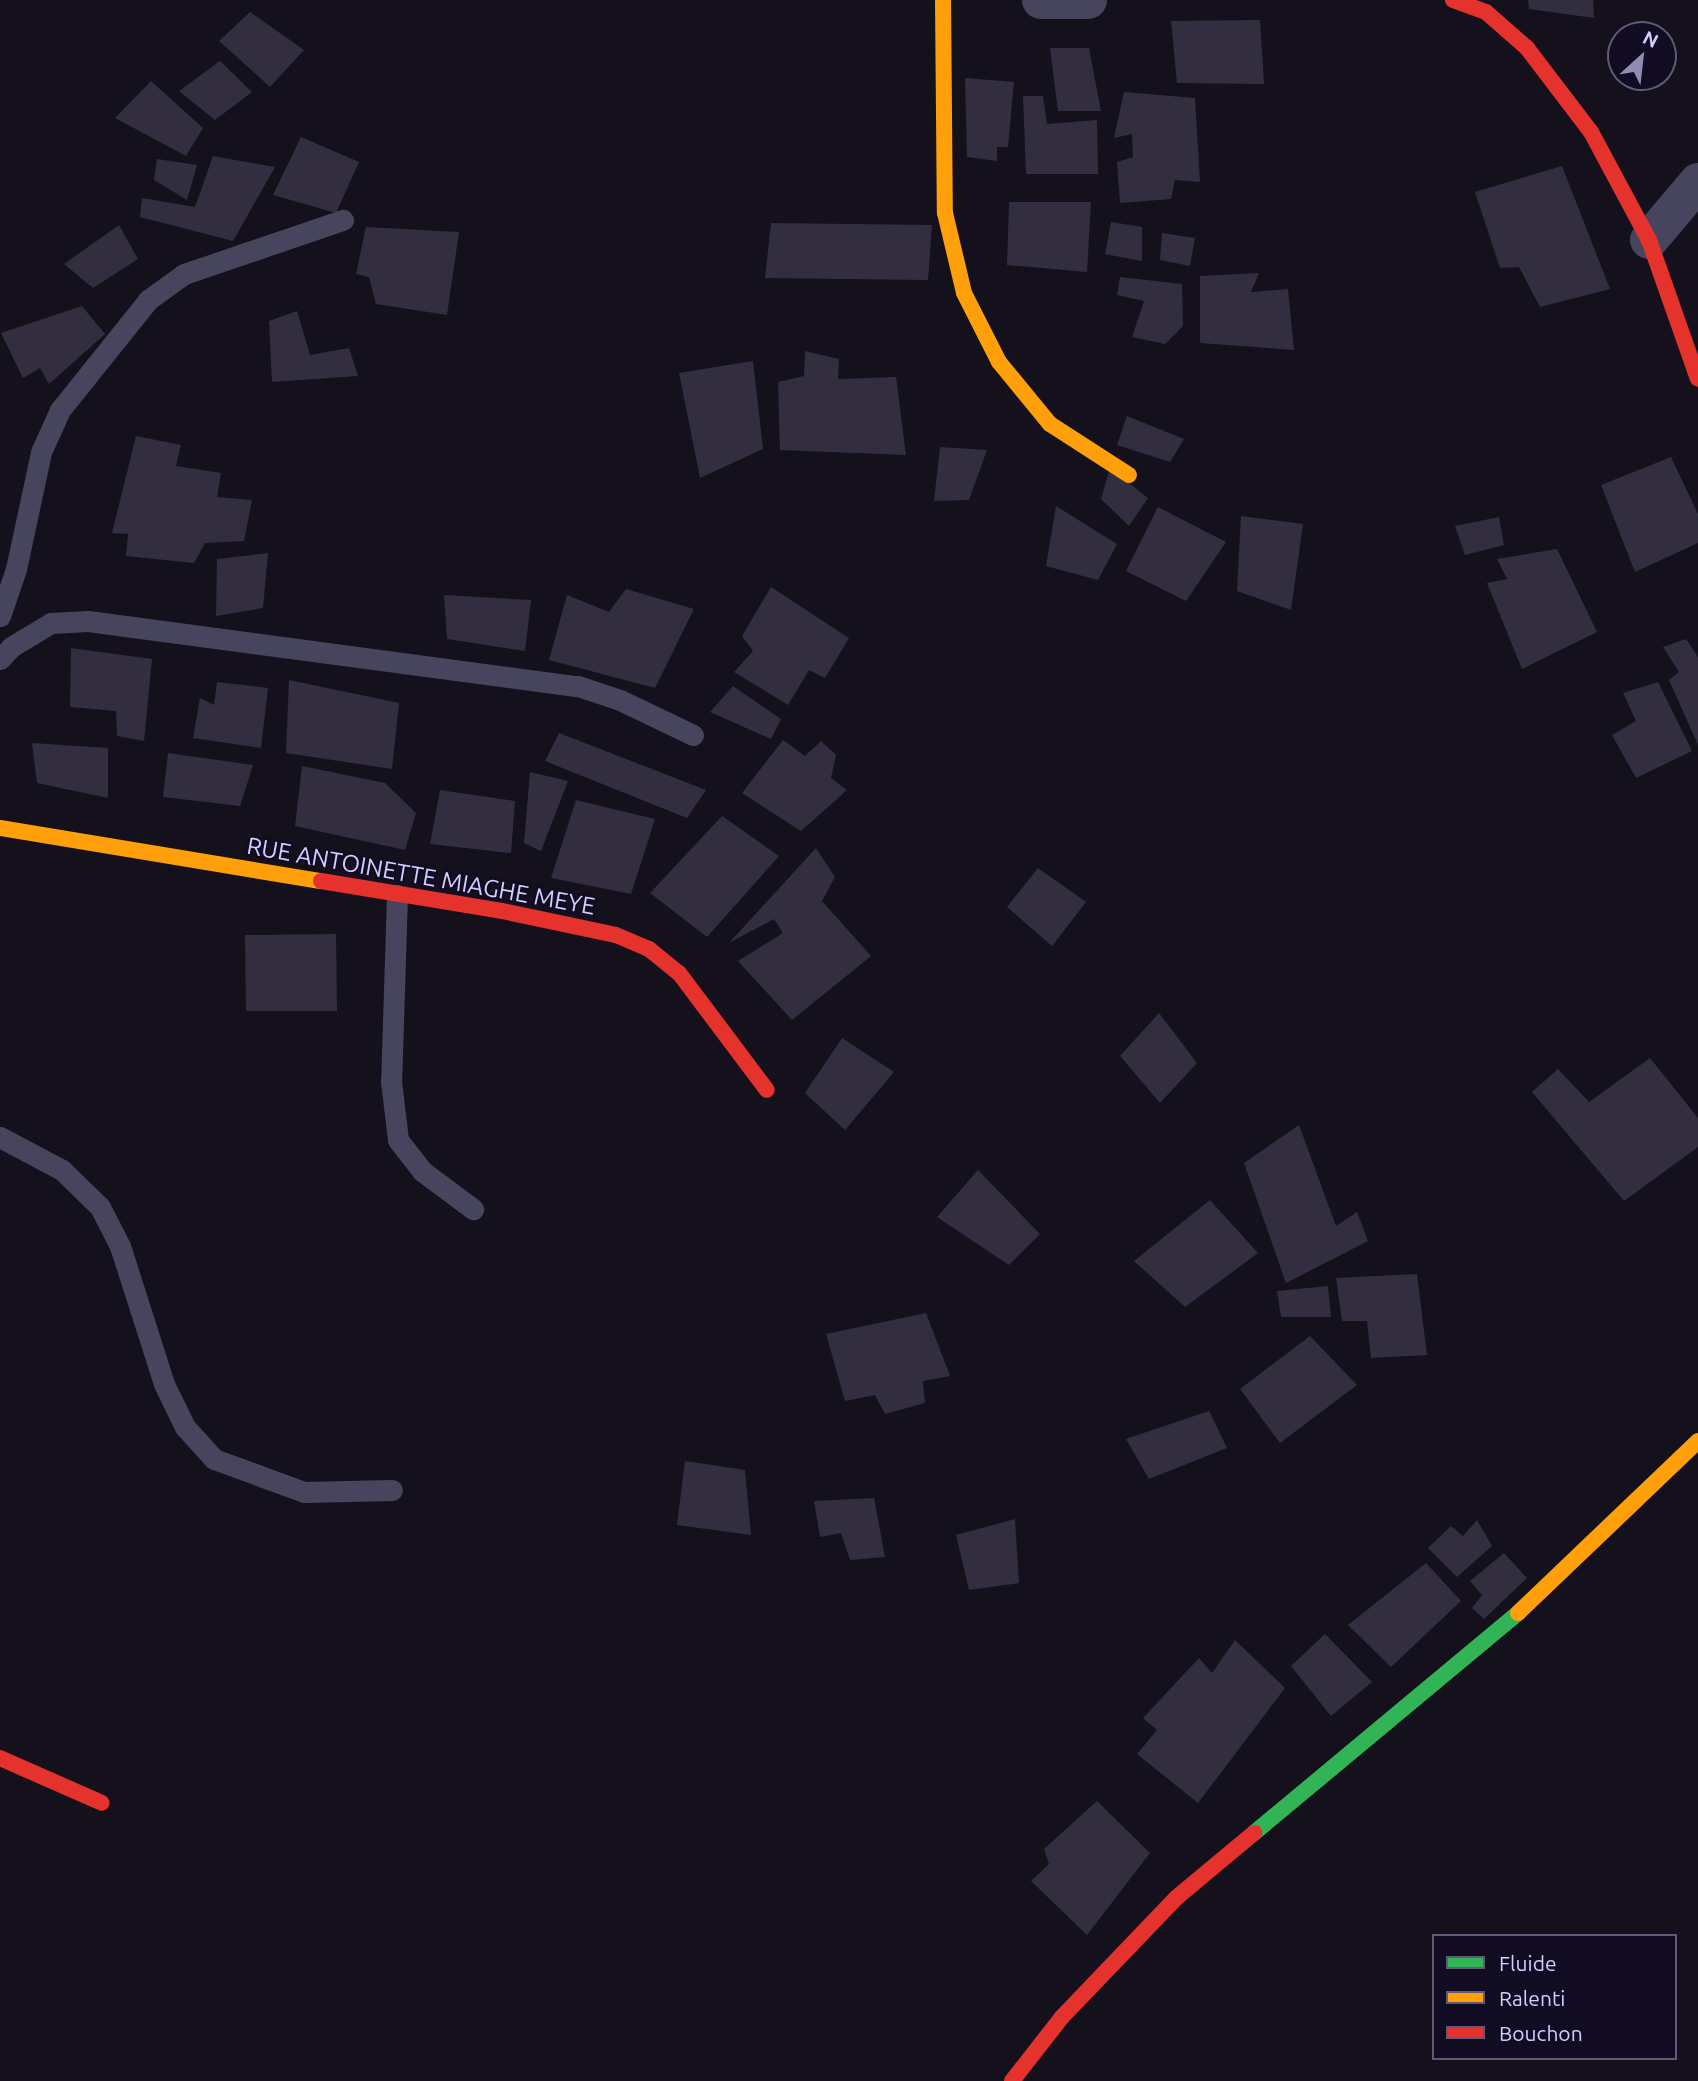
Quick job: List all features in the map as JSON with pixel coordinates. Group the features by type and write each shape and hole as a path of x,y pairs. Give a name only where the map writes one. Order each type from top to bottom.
{"street":[{"path":"943,0 945,213 964,293 999,362 1050,424 1129,475"},
{"path":"1041,0 1088,0"},
{"path":"1453,0 1486,12 1527,48 1591,132 1649,240 1698,379"},
{"path":"1649,240 1698,182"},
{"name":"RUE ANTOINETTE MIAGHE MEYE","path":"0,828 590,928 649,949 679,973 767,1090"},
{"path":"1012,2081 1062,2017 1176,1898 1541,1593 1698,1441"},
{"path":"0,1758 102,1803"}],"lane":[{"path":"0,616 16,569 41,452 60,410 148,300 184,274 344,219"},
{"path":"0,659 11,647 51,623 88,621 578,686 621,700 693,735"},
{"path":"397,895 390,1081 398,1140 422,1171 473,1209"},
{"path":"0,1137 62,1170 100,1207 120,1246 164,1384 185,1427 214,1459 304,1492 391,1490"}],"building":[{"path":"1528,0 1593,0 1594,18 1529,9"},
{"path":"250,12 304,50 270,87 219,41"},
{"path":"1260,20 1264,84 1177,83 1171,21"},
{"path":"1050,48 1089,48 1101,111 1058,111"},
{"path":"220,61 252,92 215,120 179,91"},
{"path":"965,78 1014,82 1008,147 997,147 997,161 967,157"},
{"path":"151,81 203,128 186,156 115,118"},
{"path":"1124,92 1195,98 1200,182 1175,180 1171,199 1120,203 1117,162 1133,157 1132,134 1114,138"},
{"path":"1023,96 1043,96 1047,124 1097,120 1098,174 1026,174"},
{"path":"301,137 359,162 336,213 273,195"},
{"path":"213,156 275,167 233,241 140,217 142,198 195,207"},
{"path":"157,159 197,165 187,200 154,180"},
{"path":"1562,166 1610,289 1540,307 1519,267 1500,268 1475,192"},
{"path":"1009,202 1091,202 1087,272 1007,265"},
{"path":"1111,222 1142,227 1142,261 1105,254"},
{"path":"771,223 932,225 928,280 765,278"},
{"path":"119,225 138,259 93,288 64,264"},
{"path":"366,227 459,232 447,315 376,304 369,277 356,274"},
{"path":"1162,233 1195,238 1190,266 1160,260"},
{"path":"1259,273 1251,292 1288,289 1294,350 1200,343 1200,276"},
{"path":"1120,277 1182,284 1183,326 1165,344 1132,337 1144,301 1117,295"},
{"path":"82,306 105,334 49,384 40,368 23,378 1,333"},
{"path":"297,311 310,355 349,348 358,376 272,382 269,321"},
{"path":"805,351 839,359 838,379 896,377 906,455 780,450 778,382 804,376"},
{"path":"753,361 763,449 700,478 679,373"},
{"path":"1127,416 1184,439 1170,462 1117,445"},
{"path":"136,436 181,445 176,466 221,473 217,497 252,500 244,541 205,543 194,563 126,556 128,534 112,533"},
{"path":"940,447 987,450 969,500 934,501"},
{"path":"1671,457 1698,514 1698,543 1635,572 1601,485"},
{"path":"1110,468 1148,498 1129,526 1101,499"},
{"path":"1056,506 1117,544 1098,580 1046,566"},
{"path":"1158,507 1226,542 1186,601 1126,571"},
{"path":"1241,516 1303,524 1291,610 1237,591"},
{"path":"1499,517 1504,545 1465,555 1455,526"},
{"path":"1557,549 1597,632 1522,669 1487,583 1507,579 1497,559"},
{"path":"268,553 263,608 216,616 217,559"},
{"path":"771,587 849,638 825,678 809,670 788,705 734,672 753,651 742,636"},
{"path":"626,589 694,609 655,688 549,660 567,595 609,612"},
{"path":"444,595 531,600 525,651 447,639"},
{"path":"1686,639 1698,657 1698,745 1669,680 1679,672 1663,647"},
{"path":"71,648 152,659 144,741 117,736 116,711 70,707"},
{"path":"289,680 399,703 392,769 286,753"},
{"path":"217,682 268,688 261,748 193,738 200,698 214,705"},
{"path":"1658,682 1692,751 1636,778 1612,735 1636,721 1623,693"},
{"path":"733,686 781,719 771,739 710,712"},
{"path":"559,733 706,790 687,818 545,761"},
{"path":"783,740 805,756 821,741 836,755 831,778 847,790 801,831 742,793"},
{"path":"32,743 108,748 108,798 37,783"},
{"path":"168,753 253,765 240,806 163,797"},
{"path":"302,766 385,783 416,813 405,850 295,826"},
{"path":"530,772 568,781 541,851 524,843"},
{"path":"440,790 515,801 511,853 430,844"},
{"path":"576,800 655,819 631,894 551,878"},
{"path":"722,816 779,856 707,937 650,893"},
{"path":"816,848 835,877 822,901 871,956 792,1020 738,961 783,933 774,919 729,943"},
{"path":"1038,868 1086,902 1052,946 1007,907"},
{"path":"336,934 337,1011 246,1011 245,935"},
{"path":"1159,1013 1197,1063 1160,1103 1120,1056"},
{"path":"842,1038 894,1072 845,1130 805,1093"},
{"path":"1650,1058 1698,1118 1698,1147 1624,1201 1532,1092 1558,1069 1589,1102"},
{"path":"1299,1125 1336,1226 1357,1212 1368,1241 1286,1283 1244,1163"},
{"path":"978,1170 1040,1234 1009,1265 937,1217"},
{"path":"1210,1200 1258,1253 1185,1307 1134,1261"},
{"path":"1417,1274 1427,1355 1371,1358 1367,1321 1342,1321 1336,1278"},
{"path":"1328,1286 1331,1317 1281,1317 1277,1291"},
{"path":"926,1313 950,1376 923,1381 925,1403 885,1414 875,1395 845,1401 826,1334"},
{"path":"1310,1336 1357,1385 1280,1443 1240,1389"},
{"path":"1209,1411 1227,1448 1149,1479 1126,1439"},
{"path":"685,1461 745,1470 751,1535 677,1525"},
{"path":"874,1498 885,1557 850,1560 841,1533 820,1537 814,1501"},
{"path":"1015,1519 1019,1583 969,1590 956,1535"},
{"path":"1477,1520 1492,1546 1457,1577 1428,1548 1451,1526 1463,1536"},
{"path":"1504,1553 1527,1578 1484,1619 1472,1608 1482,1595 1470,1581"},
{"path":"1426,1563 1461,1601 1391,1667 1348,1625"},
{"path":"1325,1634 1372,1682 1331,1716 1291,1666"},
{"path":"1235,1640 1285,1688 1198,1803 1137,1754 1157,1730 1143,1718 1199,1658 1212,1673"},
{"path":"1097,1801 1150,1853 1087,1935 1031,1881 1049,1864 1044,1849"}],"traffic: fast":[{"path":"1254,1833 1518,1613"}],"traffic: slow":[{"path":"943,0 945,213 964,293 999,362 1050,424 1129,475"},
{"path":"0,828 321,881"},
{"path":"1518,1613 1698,1441"}],"traffic: jam":[{"path":"1453,0 1486,12 1527,48 1591,132 1649,240 1698,379"},
{"path":"321,881 502,911 616,935 649,949 679,973 767,1090"},
{"path":"0,1758 102,1803"},
{"path":"1012,2081 1062,2017 1176,1898 1254,1833"}]}
